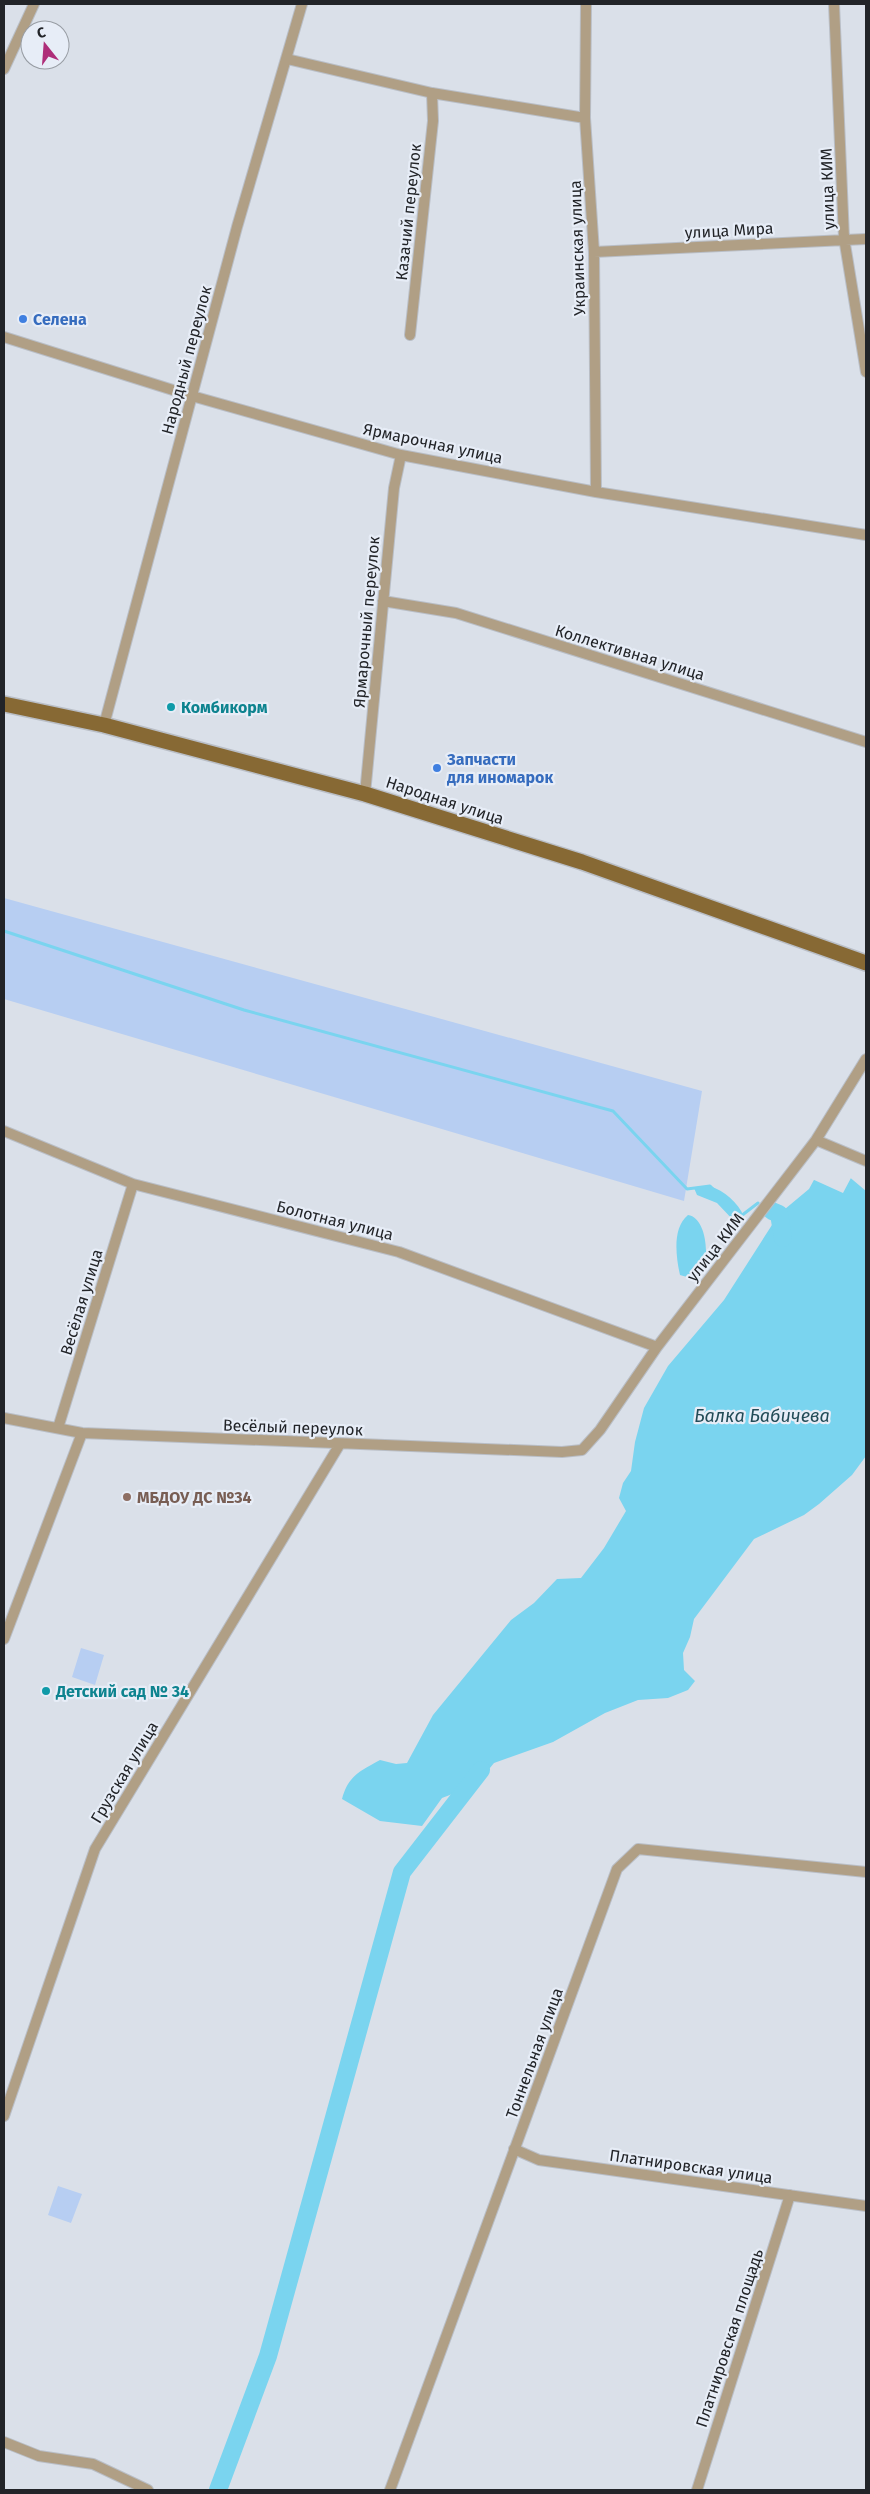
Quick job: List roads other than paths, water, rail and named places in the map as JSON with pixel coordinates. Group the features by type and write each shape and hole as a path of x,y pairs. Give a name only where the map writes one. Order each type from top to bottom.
{"main road":[{"name":"Народная улица","path":"4,704 104,725 365,794 582,862 866,963"}],"street":[{"path":"4,69 34,4"},
{"name":"Народный переулок","path":"104,725 237,227 302,4"},
{"name":"Украинская улица","path":"586,4 585,118 594,252 596,492"},
{"name":"улица КИМ","path":"834,4 844,238 866,372"},
{"path":"287,59 432,93 585,118"},
{"name":"Казачий переулок","path":"410,335 433,121 432,93"},
{"name":"улица Мира","path":"594,252 844,238 866,239"},
{"name":"Ярмарочная улица","path":"4,337 192,396 401,455 596,492 866,535"},
{"name":"Ярмарочный переулок","path":"365,794 394,488 401,455"},
{"name":"Коллективная улица","path":"383,601 456,613 866,742"},
{"name":"улица КИМ","path":"582,1450 600,1430 657,1347 816,1140 866,1059"},
{"name":"Болотная улица","path":"4,1131 133,1184 399,1252 657,1347"},
{"path":"816,1140 866,1161"},
{"name":"Весёлая улица","path":"58,1428 133,1184"},
{"name":"Весёлый переулок","path":"4,1418 82,1433 562,1452 582,1450"},
{"path":"4,1639 82,1433"},
{"name":"Грузская улица","path":"4,2116 96,1849 340,1444"},
{"name":"Тоннельная улица","path":"390,2490 617,1869 638,1848 866,1872"},
{"name":"Платнировская улица","path":"514,2149 539,2160 866,2206"},
{"name":"Платнировская площадь","path":"697,2490 790,2195"},
{"path":"4,2442 39,2456 94,2464 148,2490"}],"water":[{"name":"Балка Бабичева","path":"821,1167 829,1179 847,1175 866,1191 866,1456 852,1475 804,1515 754,1539 694,1619 690,1637 683,1653 684,1670 695,1681 688,1690 668,1698 638,1700 605,1713 553,1742 494,1763 476,1785 442,1798 422,1826 380,1821 342,1799 351,1779 380,1760 396,1764 407,1763 433,1715 511,1620 534,1603 557,1579 581,1578 604,1548 626,1511 619,1498 623,1483 631,1471 635,1442 644,1408 668,1366 724,1300 779,1214 809,1189"},
{"path":"710,1186 725,1194 734,1202 744,1217 740,1221 735,1222 717,1203 697,1195 694,1188"},
{"path":"688,1215 699,1223 703,1231 706,1251 700,1274 693,1277 680,1275 677,1260 677,1235 679,1227"}],"waterway":[{"path":"4,931 244,1010 613,1111 687,1189 710,1186 713,1189"},
{"path":"741,1216 758,1203"},
{"path":"772,1211 779,1214 783,1238"},
{"path":"218,2490 268,2356 402,1872 481,1770"}],"place":[{"name":"Селена","path":"23,319"},
{"name":"Комбикорм","path":"171,707"},
{"name":"Запчасти для иномарок","path":"437,768"},
{"name":"МБДОУ ДС №34","path":"127,1497"},
{"name":"Детский сад № 34","path":"46,1691"}]}
